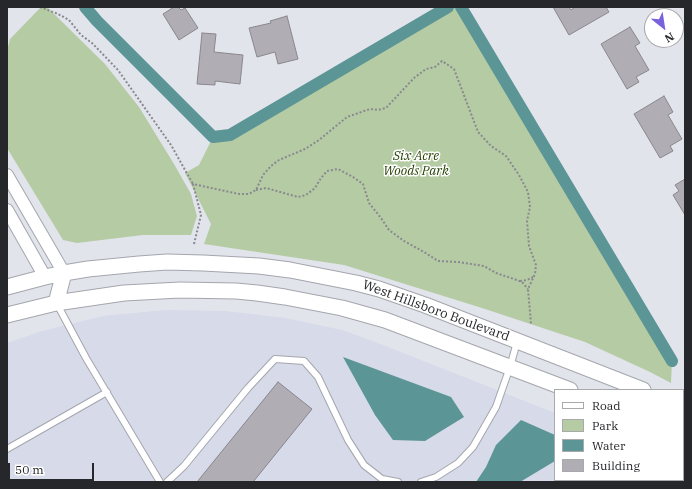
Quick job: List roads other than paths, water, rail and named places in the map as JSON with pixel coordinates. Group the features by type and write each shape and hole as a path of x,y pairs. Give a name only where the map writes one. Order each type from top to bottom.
{"street":[{"path":"7,177 64,273 56,303"},
{"path":"7,210 45,276 56,303"},
{"name":"West Hillsboro Boulevard","path":"7,287 45,276 64,273 112,266 172,262 231,264 290,270 379,289 517,340 640,389"},
{"name":"West Hillsboro Boulevard","path":"7,315 56,303 124,293 180,290 236,291 285,297 342,308 385,320 567,389"}],"lane":[{"path":"56,303 160,482"},
{"path":"421,482 436,477 458,463 474,447 496,407 510,367 517,340"},
{"path":"167,482 184,466 248,388 275,359 304,361 318,377 348,440 364,465 382,480 398,482"},
{"path":"7,449 107,392"}],"water":[{"path":"343,357 451,397 464,417 425,441 393,440 375,415"},
{"path":"521,420 554,435 554,462 520,482 476,482 486,467 496,445"}],"waterway":[{"path":"85,7 97,21 213,137 230,135 448,7"},
{"path":"461,7 672,361"}],"park label":[{"name":"Six Acre Woods Park","path":"416,164"}]}
